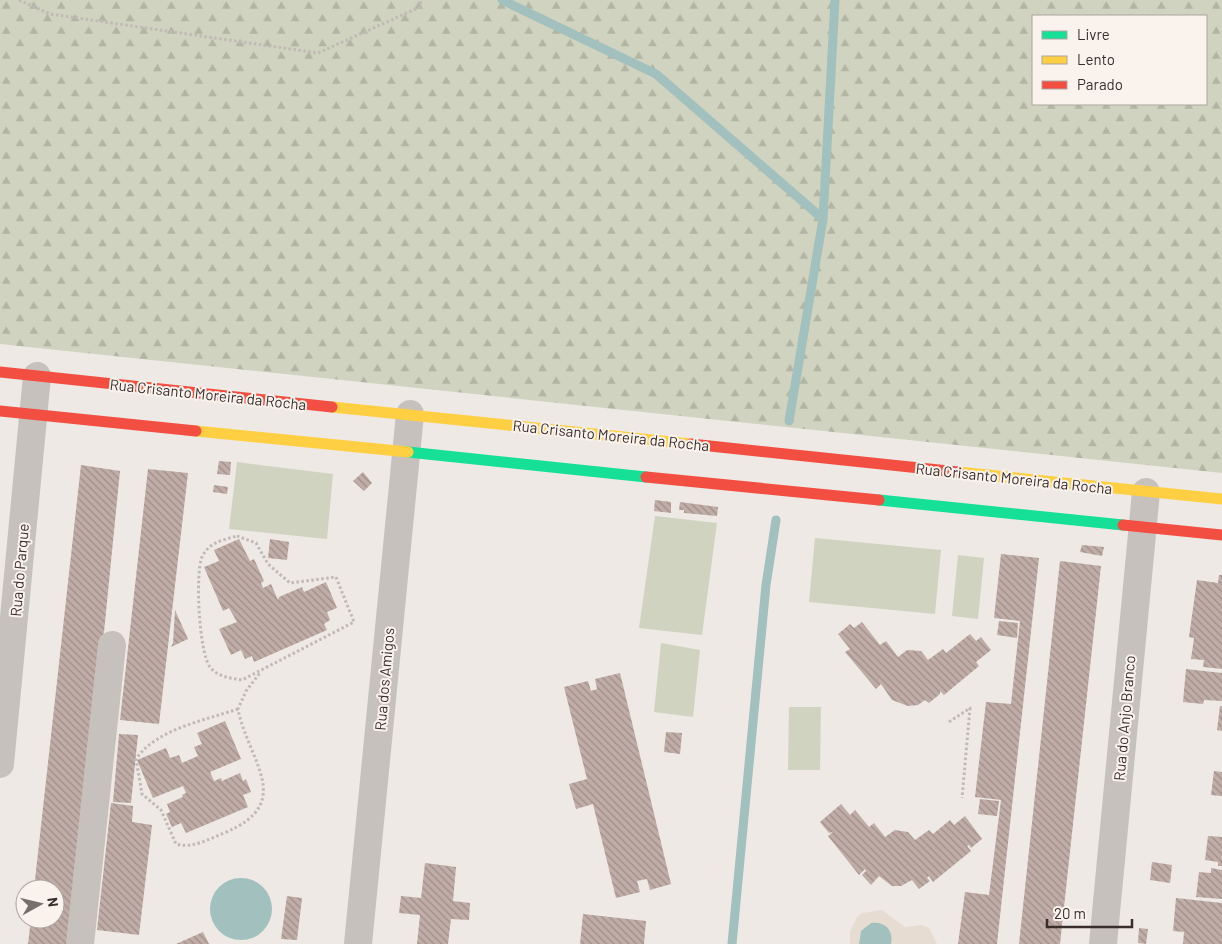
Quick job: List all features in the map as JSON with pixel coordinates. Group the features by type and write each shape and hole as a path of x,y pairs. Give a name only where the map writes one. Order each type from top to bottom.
{"main road":[{"name":"Rua Crisanto Moreira da Rocha","path":"0,372 1222,499"},
{"path":"0,411 405,450 1222,535"}],"street":[{"name":"Rua do Parque","path":"0,764 37,376"},
{"name":"Rua dos Amigos","path":"358,944 410,414"},
{"name":"Rua do Anjo Branco","path":"1103,944 1146,492"},
{"path":"80,944 112,645"}],"path":[{"path":"19,0 50,14 318,53 420,7 421,0"},
{"path":"238,709 167,733 142,751 136,759 142,794 160,810 176,844 185,847 231,830 247,821 260,808 264,792 260,771 238,709 246,691 260,672 354,622 336,577 290,583 268,564 256,543 237,536 213,543 202,557 199,606 202,646 210,667 223,677 242,680 260,672"},
{"path":"950,722 970,708 962,798"}],"green space":[{"path":"0,0 1222,0 1222,473 0,344"},
{"path":"237,462 333,474 327,539 229,529"},
{"path":"655,516 717,523 702,635 639,628"},
{"path":"815,538 941,550 935,614 809,602"},
{"path":"958,555 984,558 978,619 952,616"},
{"path":"661,643 700,650 693,717 654,712"},
{"path":"789,707 821,707 820,770 788,770"}],"shaded area":[{"path":"882,910 905,927 922,925 929,928 937,944 891,944 890,930 884,925 871,923 860,936 859,944 850,944 850,931 857,917 862,913"}],"water":[{"path":"235,878 247,878 263,887 270,897 272,909 270,921 263,931 247,940 235,940 224,935 215,926 210,915 210,903 215,892 224,883"},
{"path":"871,923 880,923 887,927 892,939 891,944 859,944 861,931"}],"building":[{"path":"219,461 231,462 230,475 217,474"},
{"path":"81,465 120,471 73,944 28,944 30,929 65,929 65,879 35,879"},
{"path":"148,469 188,473 159,724 120,720"},
{"path":"363,472 372,483 364,491 353,481"},
{"path":"214,485 228,487 227,494 213,492"},
{"path":"655,500 671,502 671,513 654,511"},
{"path":"680,502 718,507 717,516 684,513 684,510 679,510"},
{"path":"239,539 250,561 254,559 264,581 261,583 263,588 271,584 278,600 279,597 302,587 304,592 326,582 337,608 327,612 330,620 324,624 327,630 254,662 252,656 245,659 241,650 231,655 219,629 237,622 229,608 223,611 204,567 219,561 214,550"},
{"path":"270,539 289,542 287,560 268,558"},
{"path":"1082,545 1104,547 1102,556 1080,552"},
{"path":"1001,554 1039,558 997,944 958,944 965,892 989,895 1001,800 975,797 986,702 1011,704 1020,621 994,618"},
{"path":"1060,561 1101,566 1060,944 1019,944"},
{"path":"1219,575 1222,575 1222,669 1203,667 1204,660 1191,659 1194,638 1189,637 1197,580 1218,583"},
{"path":"175,610 188,639 171,647 173,643"},
{"path":"999,621 1018,623 1017,638 997,635"},
{"path":"862,622 880,645 886,641 898,657 907,650 921,651 928,660 943,649 946,653 970,634 976,641 981,637 991,650 976,662 979,666 944,695 940,691 940,694 929,703 925,700 918,705 908,706 892,700 881,684 876,689 845,652 850,649 838,634 850,624 854,628"},
{"path":"1186,669 1222,673 1222,701 1204,700 1203,704 1183,702"},
{"path":"620,673 671,884 650,890 647,879 637,881 640,892 616,898 593,804 576,809 569,784 587,779 564,687 588,681 591,691 597,689 595,679"},
{"path":"1220,706 1222,706 1222,731 1217,730"},
{"path":"225,721 241,759 210,772 214,781 221,778 222,781 240,773 243,781 246,779 251,792 243,795 248,807 186,833 181,823 172,827 166,814 170,812 167,804 183,797 182,795 186,793 183,786 153,798 137,760 166,748 170,758 179,755 182,763 198,756 194,747 202,744 197,733"},
{"path":"666,732 682,733 680,754 664,752"},
{"path":"119,734 138,735 131,803 113,802"},
{"path":"1214,771 1222,772 1222,796 1211,795"},
{"path":"980,799 999,801 997,816 978,814"},
{"path":"111,803 133,806 132,822 152,825 139,935 97,930"},
{"path":"841,804 850,815 855,810 869,827 874,823 885,837 895,830 908,832 915,840 929,830 933,834 950,820 954,825 965,816 982,839 971,848 969,845 967,846 971,851 933,882 929,876 927,878 930,881 919,889 912,880 901,886 892,886 879,876 871,885 862,875 866,871 865,869 859,875 828,836 833,832 829,833 820,822"},
{"path":"1208,836 1222,837 1222,866 1218,866 1218,862 1205,860"},
{"path":"1152,862 1172,865 1170,883 1150,880"},
{"path":"425,863 456,867 453,901 470,903 469,920 451,919 448,944 417,944 420,915 399,913 401,896 421,898"},
{"path":"1211,868 1222,870 1222,899 1196,897 1199,872 1211,873"},
{"path":"287,896 302,898 297,940 281,939"},
{"path":"1176,898 1222,903 1222,944 1183,944 1184,932 1173,931"},
{"path":"583,914 646,921 644,944 580,944"},
{"path":"1139,928 1148,929 1146,944 1138,943"},
{"path":"203,932 209,944 176,944"}],"waterway":[{"path":"502,0 656,74 823,219 789,421"},
{"path":"823,219 835,0"},
{"path":"732,944 766,585 776,520"}],"traffic: fast":[{"path":"408,452 646,477"},
{"path":"879,500 1123,525"}],"traffic: slow":[{"path":"332,407 691,444"},
{"path":"196,431 408,452"},
{"path":"958,472 1222,499"}],"traffic: jam":[{"path":"0,372 332,407"},
{"path":"0,411 196,431"},
{"path":"691,444 958,472"},
{"path":"646,477 879,500"},
{"path":"1123,525 1222,535"}]}
